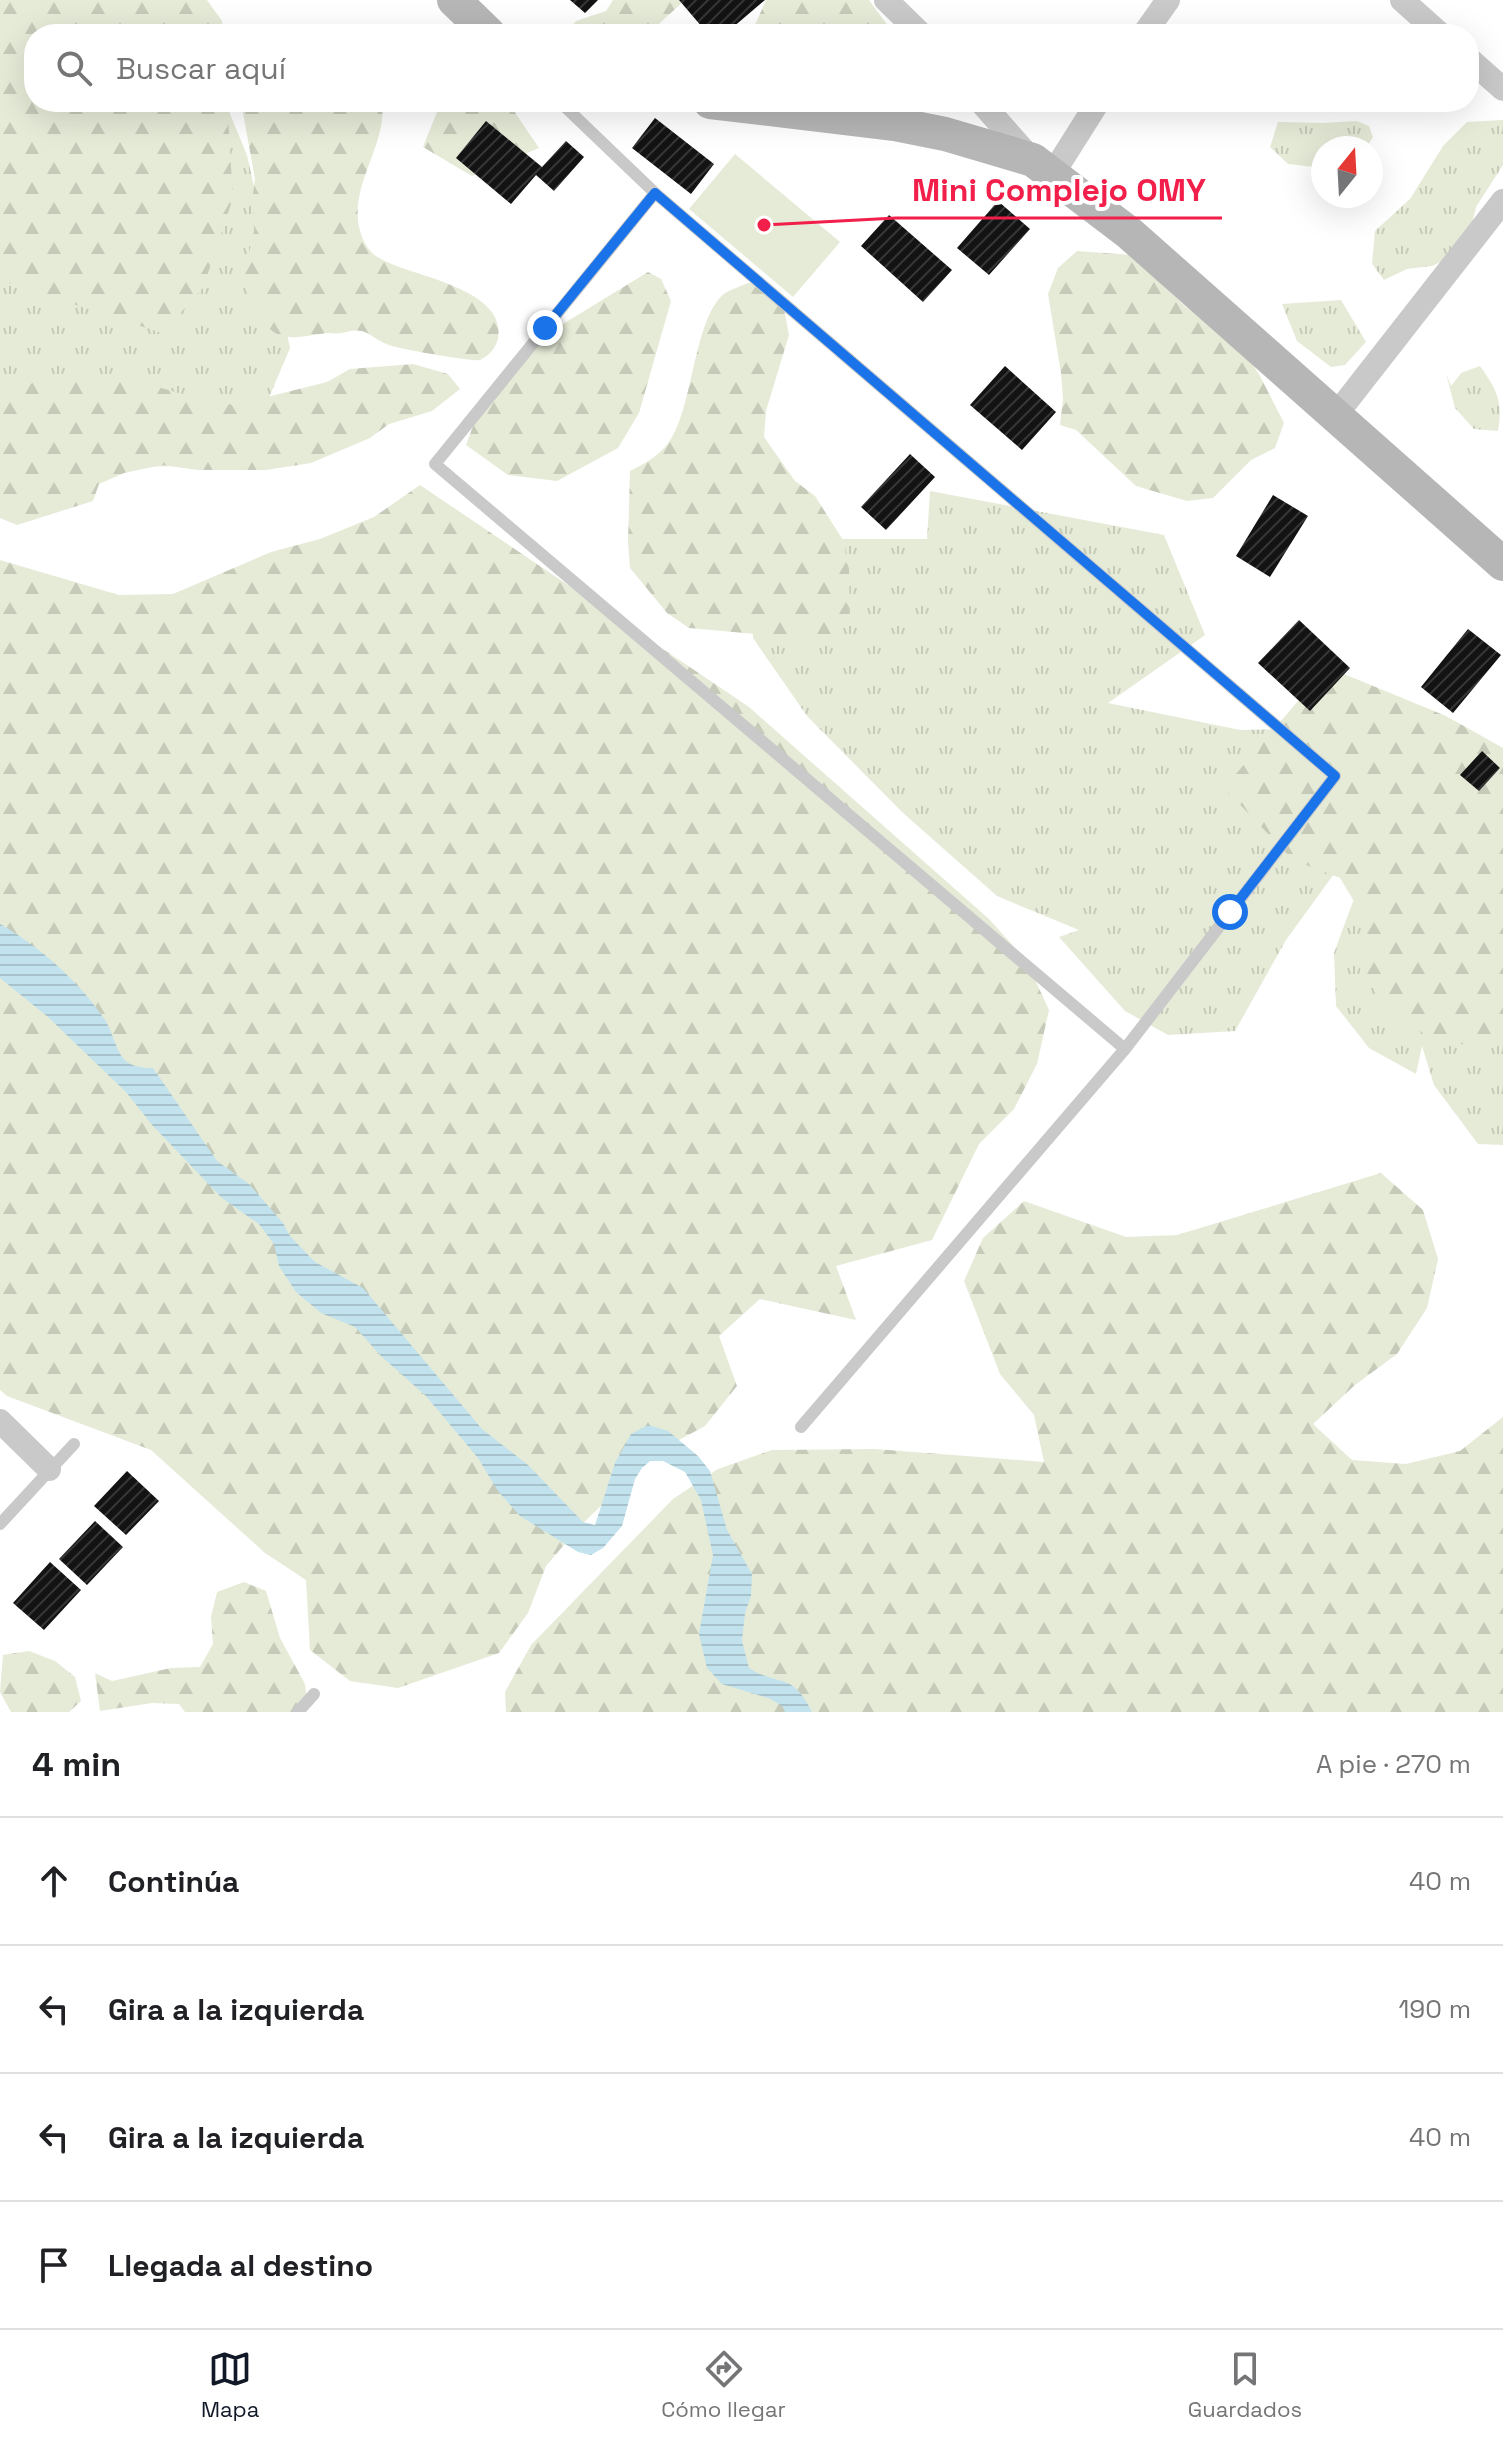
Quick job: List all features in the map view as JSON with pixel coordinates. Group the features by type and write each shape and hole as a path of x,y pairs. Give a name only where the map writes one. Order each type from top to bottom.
{"main road":[{"path":"454,0 479,24"},
{"path":"794,112 895,124 945,134 1042,168 1129,233 1503,564"}],"street":[{"path":"886,0 911,24"},
{"path":"1151,24 1168,0"},
{"path":"1402,0 1429,24"},
{"path":"1479,68 1503,89"},
{"path":"990,112 1042,168 1090,112"},
{"path":"1335,416 1503,201"},
{"path":"0,1421 49,1469"}],"lane":[{"path":"570,112 655,193 1335,776 1125,1049 801,1427"},
{"path":"655,193 435,464 1125,1049"},
{"path":"0,1524 74,1444"},
{"path":"298,1712 314,1694"}],"green space":[{"path":"0,0 24,24 24,112 229,112 247,155 290,348 241,464 0,471"},
{"path":"0,0 207,0 222,24 24,24 24,112 228,112 233,198 203,288 162,333 0,280"},
{"path":"613,0 685,0 659,24 573,24 606,11"},
{"path":"766,0 869,0 887,24 755,24"},
{"path":"243,112 382,112 379,136 358,202 362,237 369,250 381,259 454,286 488,307 497,321 496,345 489,354 475,360 389,345 358,331 299,337 276,334 259,314 242,283 254,231 255,179"},
{"path":"437,112 515,112 539,148 472,176 423,147"},
{"path":"1503,120 1503,165 1476,207 1466,250 1432,266 1407,269 1384,280 1372,264 1375,231 1410,199 1443,146 1467,122"},
{"path":"1357,121 1369,126 1373,136 1311,136 1311,167 1288,164 1270,147 1278,122"},
{"path":"735,154 840,242 793,297 689,209"},
{"path":"1077,251 1131,255 1186,307 1233,334 1260,376 1284,423 1275,448 1251,460 1213,498 1187,501 1136,486 1076,430 1060,425 1063,399 1061,373 1048,294 1058,268"},
{"path":"648,272 661,279 671,301 639,413 618,448 557,481 508,475 466,445 476,418 545,335"},
{"path":"748,283 772,286 784,309 789,335 766,411 764,437 795,481 815,496 843,540 849,569 850,620 829,636 802,638 689,628 667,613 630,568 630,471 656,455 669,442 684,407 700,342 714,305 725,293"},
{"path":"1341,300 1366,342 1345,365 1331,367 1297,341 1282,304"},
{"path":"413,364 448,374 460,389 432,411 389,424 370,438 311,463 266,470 198,470 162,465 124,473 99,484 93,501 17,525 0,518 0,401 36,381 79,374 123,377 210,402 235,405 327,382 350,369"},
{"path":"1480,366 1497,396 1500,412 1498,431 1474,429 1455,408 1446,373 1451,386 1461,373"},
{"path":"420,485 749,707 989,919 1026,960 1049,1010 1037,1064 1014,1109 979,1144 932,1240 836,1266 856,1320 760,1299 719,1336 737,1386 705,1426 657,1452 581,1525 546,1566 528,1613 499,1653 398,1688 350,1681 310,1650 306,1580 265,1553 151,1450 7,1396 0,1390 0,560 119,595 173,594 271,552 320,539 374,517"},
{"path":"930,491 1164,535 1205,635 1108,703 1240,730 1389,726 1371,823 1286,940 1235,1031 1168,1035 1125,1011 1059,937 1079,930 997,896 902,812 807,716 753,638 750,547 772,539 927,539"},
{"path":"1327,667 1446,716 1503,748 1503,1037 1481,1047 1433,1040 1390,1010 1360,971 1366,921 1340,878 1293,860 1224,788"},
{"path":"1503,847 1503,1145 1478,1144 1434,1085 1422,1046 1416,1074 1369,1048 1336,1006 1334,953 1361,880"},
{"path":"1381,1173 1423,1210 1438,1259 1427,1308 1397,1354 1355,1385 1313,1424 1352,1460 1406,1464 1460,1451 1503,1417 1503,1712 506,1712 505,1692 531,1645 673,1499 718,1469 772,1450 875,1449 1044,1462 1034,1415 1000,1374 964,1281 983,1238 1024,1201 1126,1237 1177,1235"},
{"path":"244,1582 266,1591 280,1638 305,1684 308,1709 303,1712 185,1712 179,1704 152,1703 100,1711 95,1673 112,1681 171,1668 200,1667 213,1644 211,1617 217,1592"},
{"path":"29,1651 55,1661 75,1677 81,1701 69,1712 11,1712 0,1692 3,1655"}],"water":[{"path":"0,924 30,943 71,979 105,1020 124,1059 133,1065 153,1068 217,1161 249,1184 315,1262 363,1288 482,1429 528,1465 583,1522 595,1525 615,1463 631,1434 648,1425 668,1431 698,1456 710,1471 727,1530 752,1574 742,1641 749,1668 791,1685 805,1699 812,1712 785,1712 771,1699 722,1684 707,1668 699,1634 713,1555 701,1500 685,1472 663,1461 650,1461 642,1468 635,1479 622,1526 603,1548 591,1555 578,1552 520,1516 498,1491 478,1458 426,1396 381,1356 355,1327 321,1313 296,1292 279,1266 274,1244 259,1224 222,1198 153,1126 126,1092 48,1017 0,978"}],"building":[{"path":"570,0 598,0 585,13"},
{"path":"679,0 765,0 737,24 699,24"},
{"path":"655,118 714,164 691,194 632,148"},
{"path":"486,121 542,167 566,141 584,157 554,191 536,175 511,204 456,158"},
{"path":"998,201 1030,229 989,275 957,248"},
{"path":"889,215 952,270 923,302 861,246"},
{"path":"1005,366 1056,412 1022,450 970,405"},
{"path":"910,454 935,477 886,530 861,507"},
{"path":"1273,495 1308,516 1270,577 1236,556"},
{"path":"1299,620 1350,668 1310,711 1258,663"},
{"path":"1468,629 1501,655 1453,713 1421,687"},
{"path":"1482,751 1500,768 1479,791 1460,775"},
{"path":"127,1471 159,1501 126,1535 94,1506"},
{"path":"95,1521 123,1547 87,1585 59,1559"},
{"path":"50,1562 81,1590 44,1630 13,1603"}],"place":[{"name":"Mini Complejo OMY","path":"764,225"}],"route":[{"path":"545,328 655,193 1335,776 1230,912"}]}
